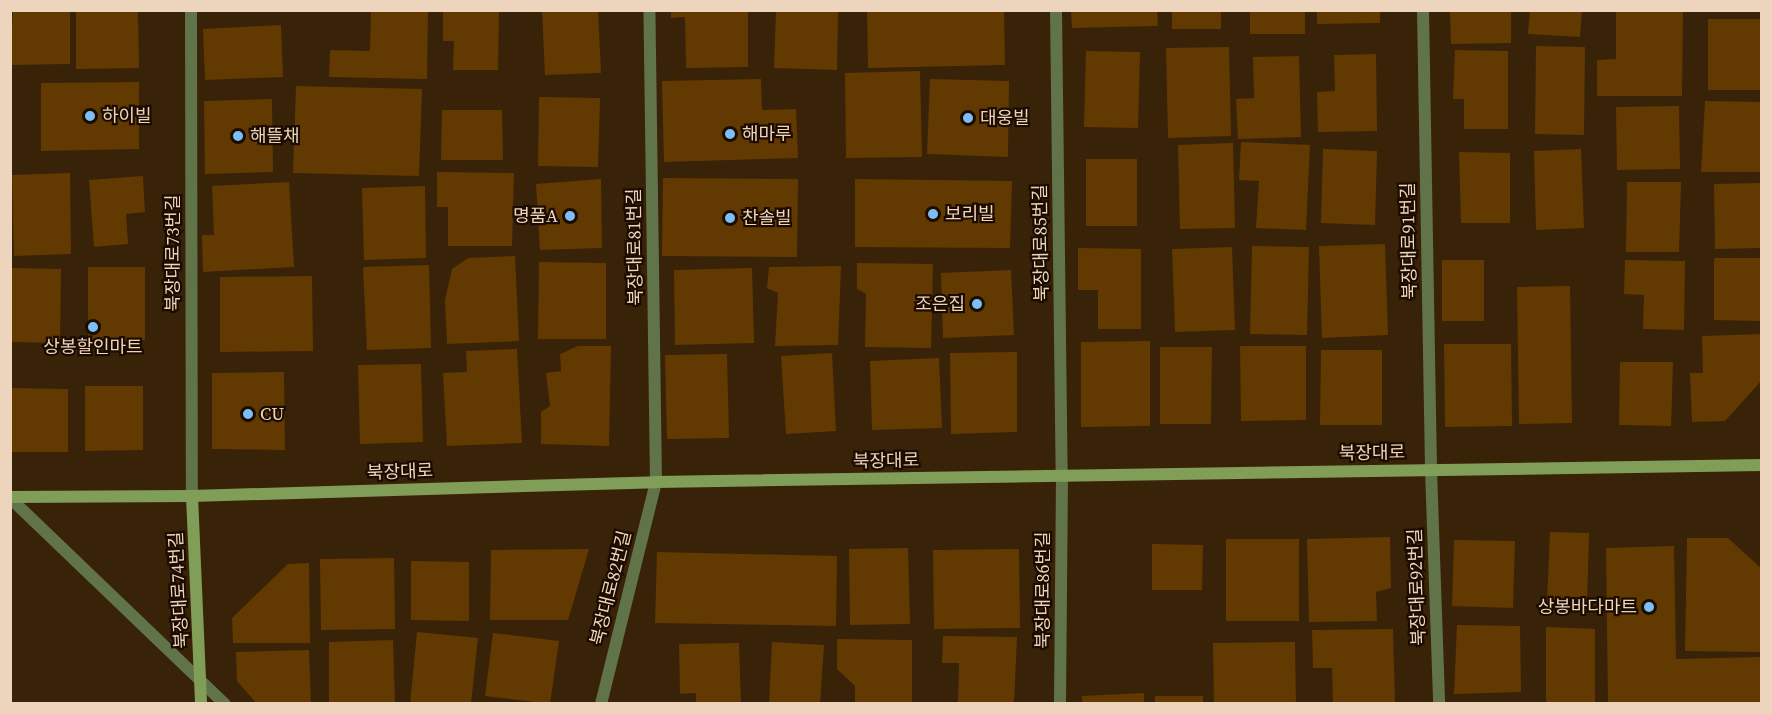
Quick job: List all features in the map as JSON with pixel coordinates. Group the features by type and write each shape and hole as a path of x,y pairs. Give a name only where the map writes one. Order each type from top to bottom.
{"street":[{"name":"북장대로73번길","path":"191,10 192,496"},
{"name":"북장대로81번길","path":"649,10 656,482"},
{"name":"북장대로85번길","path":"1056,10 1062,476"},
{"name":"북장대로91번길","path":"1424,10 1431,470"},
{"name":"북장대로","path":"10,498 192,496 656,482 1761,465"},
{"name":"북장대로92번길","path":"1431,470 1439,704"},
{"name":"북장대로86번길","path":"1060,704 1062,476"},
{"name":"북장대로82번길","path":"601,704 656,482"},
{"name":"북장대로74번길","path":"192,496 202,683 201,704"},
{"path":"10,498 225,704"}],"building":[{"path":"13,10 70,10 70,64 10,65"},
{"path":"76,10 138,10 139,68 76,69"},
{"path":"371,10 428,10 427,79 329,77 330,50 370,51"},
{"path":"443,10 499,11 498,70 453,70 454,41 443,41"},
{"path":"542,10 598,10 601,73 545,75"},
{"path":"671,10 748,10 748,67 686,68 685,17 671,18"},
{"path":"776,10 838,10 837,70 774,68"},
{"path":"867,10 1004,10 1005,65 868,68"},
{"path":"1071,10 1157,10 1158,26 1072,28"},
{"path":"1172,10 1221,10 1221,29 1172,29"},
{"path":"1250,10 1305,10 1305,34 1250,34"},
{"path":"1317,10 1380,10 1380,23 1317,24"},
{"path":"1450,10 1511,10 1511,43 1451,44"},
{"path":"1530,10 1582,10 1580,37 1528,34"},
{"path":"1616,10 1683,10 1682,96 1597,96 1597,60 1616,59"},
{"path":"1708,19 1762,19 1762,90 1708,90"},
{"path":"281,25 283,77 205,80 203,29"},
{"path":"1536,46 1585,47 1584,135 1535,134"},
{"path":"1229,47 1231,136 1168,138 1166,48"},
{"path":"1455,50 1508,51 1508,129 1464,129 1464,99 1453,99"},
{"path":"1086,51 1140,52 1138,128 1084,127"},
{"path":"1376,54 1377,131 1318,132 1317,92 1335,91 1334,55"},
{"path":"1299,56 1301,137 1238,139 1236,99 1254,98 1253,57"},
{"path":"920,71 922,157 846,158 845,73"},
{"name":"해마루","path":"761,79 762,110 796,109 798,158 664,162 662,81"},
{"name":"대웅빌","path":"930,79 1009,81 1008,157 927,154"},
{"name":"하이빌","path":"139,82 139,149 41,151 41,83"},
{"path":"296,86 422,89 419,176 293,173"},
{"path":"539,97 600,98 598,167 538,166"},
{"name":"해뜰채","path":"272,99 273,172 205,174 204,101"},
{"path":"1705,101 1762,102 1762,172 1701,172"},
{"path":"1679,106 1680,169 1617,170 1616,107"},
{"path":"442,110 502,110 503,160 441,160"},
{"path":"1241,142 1310,145 1306,230 1256,228 1259,181 1239,180"},
{"path":"1233,143 1235,228 1180,229 1178,145"},
{"path":"1323,149 1377,151 1375,225 1321,223"},
{"path":"1581,149 1584,228 1536,230 1534,151"},
{"path":"1459,152 1510,153 1510,223 1461,223"},
{"path":"1086,159 1137,159 1137,226 1086,226"},
{"path":"437,172 514,173 512,246 448,246 448,207 437,207"},
{"path":"70,173 71,254 14,256 12,175"},
{"path":"143,176 145,212 126,214 128,244 94,247 89,180"},
{"name":"찬솔빌","path":"663,178 798,179 797,257 662,256"},
{"name":"명품A","path":"601,179 602,248 540,250 536,184"},
{"name":"보리빌","path":"855,179 1012,181 1010,248 855,247"},
{"path":"289,182 294,267 203,272 202,235 214,235 212,186"},
{"path":"1627,182 1681,182 1679,252 1626,252"},
{"path":"1762,183 1762,248 1715,249 1714,184"},
{"path":"425,186 426,258 364,260 362,188"},
{"path":"1385,244 1388,335 1322,338 1319,246"},
{"path":"1252,246 1309,247 1307,335 1250,334"},
{"path":"1232,247 1235,330 1175,332 1172,249"},
{"path":"1078,248 1141,249 1141,329 1098,329 1098,290 1078,290"},
{"path":"515,256 519,341 447,344 445,300 452,269 468,258"},
{"path":"1714,258 1762,258 1762,321 1714,320"},
{"path":"1442,260 1484,260 1484,321 1442,321"},
{"path":"1625,260 1685,261 1684,330 1643,329 1644,295 1624,294"},
{"path":"539,262 606,263 606,339 538,339"},
{"path":"857,263 933,264 931,348 865,347 866,294 857,289"},
{"path":"429,265 431,348 367,350 363,267"},
{"path":"841,266 838,345 775,346 778,293 767,288 769,267"},
{"path":"88,267 145,267 145,340 88,341"},
{"path":"11,268 61,269 60,343 10,342"},
{"path":"752,268 754,343 675,345 674,270"},
{"name":"조은집","path":"1011,270 1014,335 943,338 941,273"},
{"path":"312,276 313,351 220,352 220,277"},
{"path":"1570,286 1572,423 1519,424 1517,287"},
{"path":"1762,334 1762,380 1725,421 1692,422 1690,373 1703,373 1702,336"},
{"path":"1150,341 1150,426 1081,427 1081,342"},
{"path":"1444,344 1511,344 1512,426 1445,427"},
{"path":"578,346 611,346 609,446 541,444 541,412 550,406 546,373 561,371 560,354"},
{"path":"1240,346 1306,346 1306,420 1241,421"},
{"path":"1160,347 1212,347 1211,424 1160,424"},
{"path":"517,349 522,443 447,446 443,373 467,372 466,351"},
{"path":"1321,350 1382,350 1382,425 1320,425"},
{"path":"1017,352 1017,432 951,434 950,353"},
{"path":"832,353 836,431 786,434 781,356"},
{"path":"727,354 729,438 667,439 665,355"},
{"path":"939,358 942,428 872,430 870,361"},
{"path":"1620,362 1673,362 1671,426 1619,425"},
{"path":"421,364 423,442 360,444 358,365"},
{"path":"284,372 285,450 212,449 212,373"},
{"path":"85,386 143,386 143,450 85,451"},
{"path":"10,388 68,389 68,452 10,452"},
{"path":"1550,532 1589,533 1587,605 1547,603"},
{"path":"1390,537 1391,588 1376,592 1377,621 1309,622 1307,539"},
{"path":"1687,538 1728,538 1762,569 1762,652 1685,651"},
{"path":"1226,539 1299,539 1299,621 1226,621"},
{"path":"1454,540 1515,541 1513,608 1452,606"},
{"path":"1152,544 1203,545 1202,590 1152,590"},
{"path":"1674,546 1676,659 1762,657 1762,704 1608,704 1606,548"},
{"path":"908,548 910,624 850,625 849,549"},
{"path":"589,549 568,620 490,620 491,550"},
{"path":"1019,549 1020,628 934,629 933,550"},
{"path":"657,552 837,556 836,626 655,623"},
{"path":"394,558 395,629 321,630 320,559"},
{"path":"411,561 469,562 469,621 411,620"},
{"path":"309,563 310,643 233,643 232,618 288,564"},
{"path":"1457,625 1520,626 1521,692 1454,694"},
{"path":"1546,627 1595,629 1595,703 1546,703"},
{"path":"1393,629 1395,704 1333,704 1332,668 1313,668 1312,630"},
{"path":"417,632 478,638 471,704 410,704"},
{"path":"493,633 559,641 550,704 485,696"},
{"path":"943,636 1017,637 1014,704 958,704 959,663 942,663"},
{"path":"837,639 912,640 912,704 855,704 855,686 837,669"},
{"path":"393,640 395,704 329,704 329,642"},
{"path":"772,642 824,645 820,704 769,704"},
{"path":"1295,642 1296,704 1214,704 1213,643"},
{"path":"739,643 741,704 696,704 696,693 680,694 679,644"},
{"path":"309,650 311,704 257,704 237,681 236,652"},
{"path":"1144,693 1144,704 1082,704 1082,696"},
{"path":"1155,696 1203,696 1203,704 1155,704"}],"place":[{"name":"하이빌","path":"90,116"},
{"name":"대웅빌","path":"968,118"},
{"name":"해마루","path":"730,134"},
{"name":"해뜰채","path":"238,136"},
{"name":"보리빌","path":"933,214"},
{"name":"명품A","path":"570,216"},
{"name":"찬솔빌","path":"730,218"},
{"name":"조은집","path":"977,304"},
{"name":"상봉할인마트","path":"93,327"},
{"name":"CU","path":"248,414"},
{"name":"상봉바다마트","path":"1649,607"}]}
